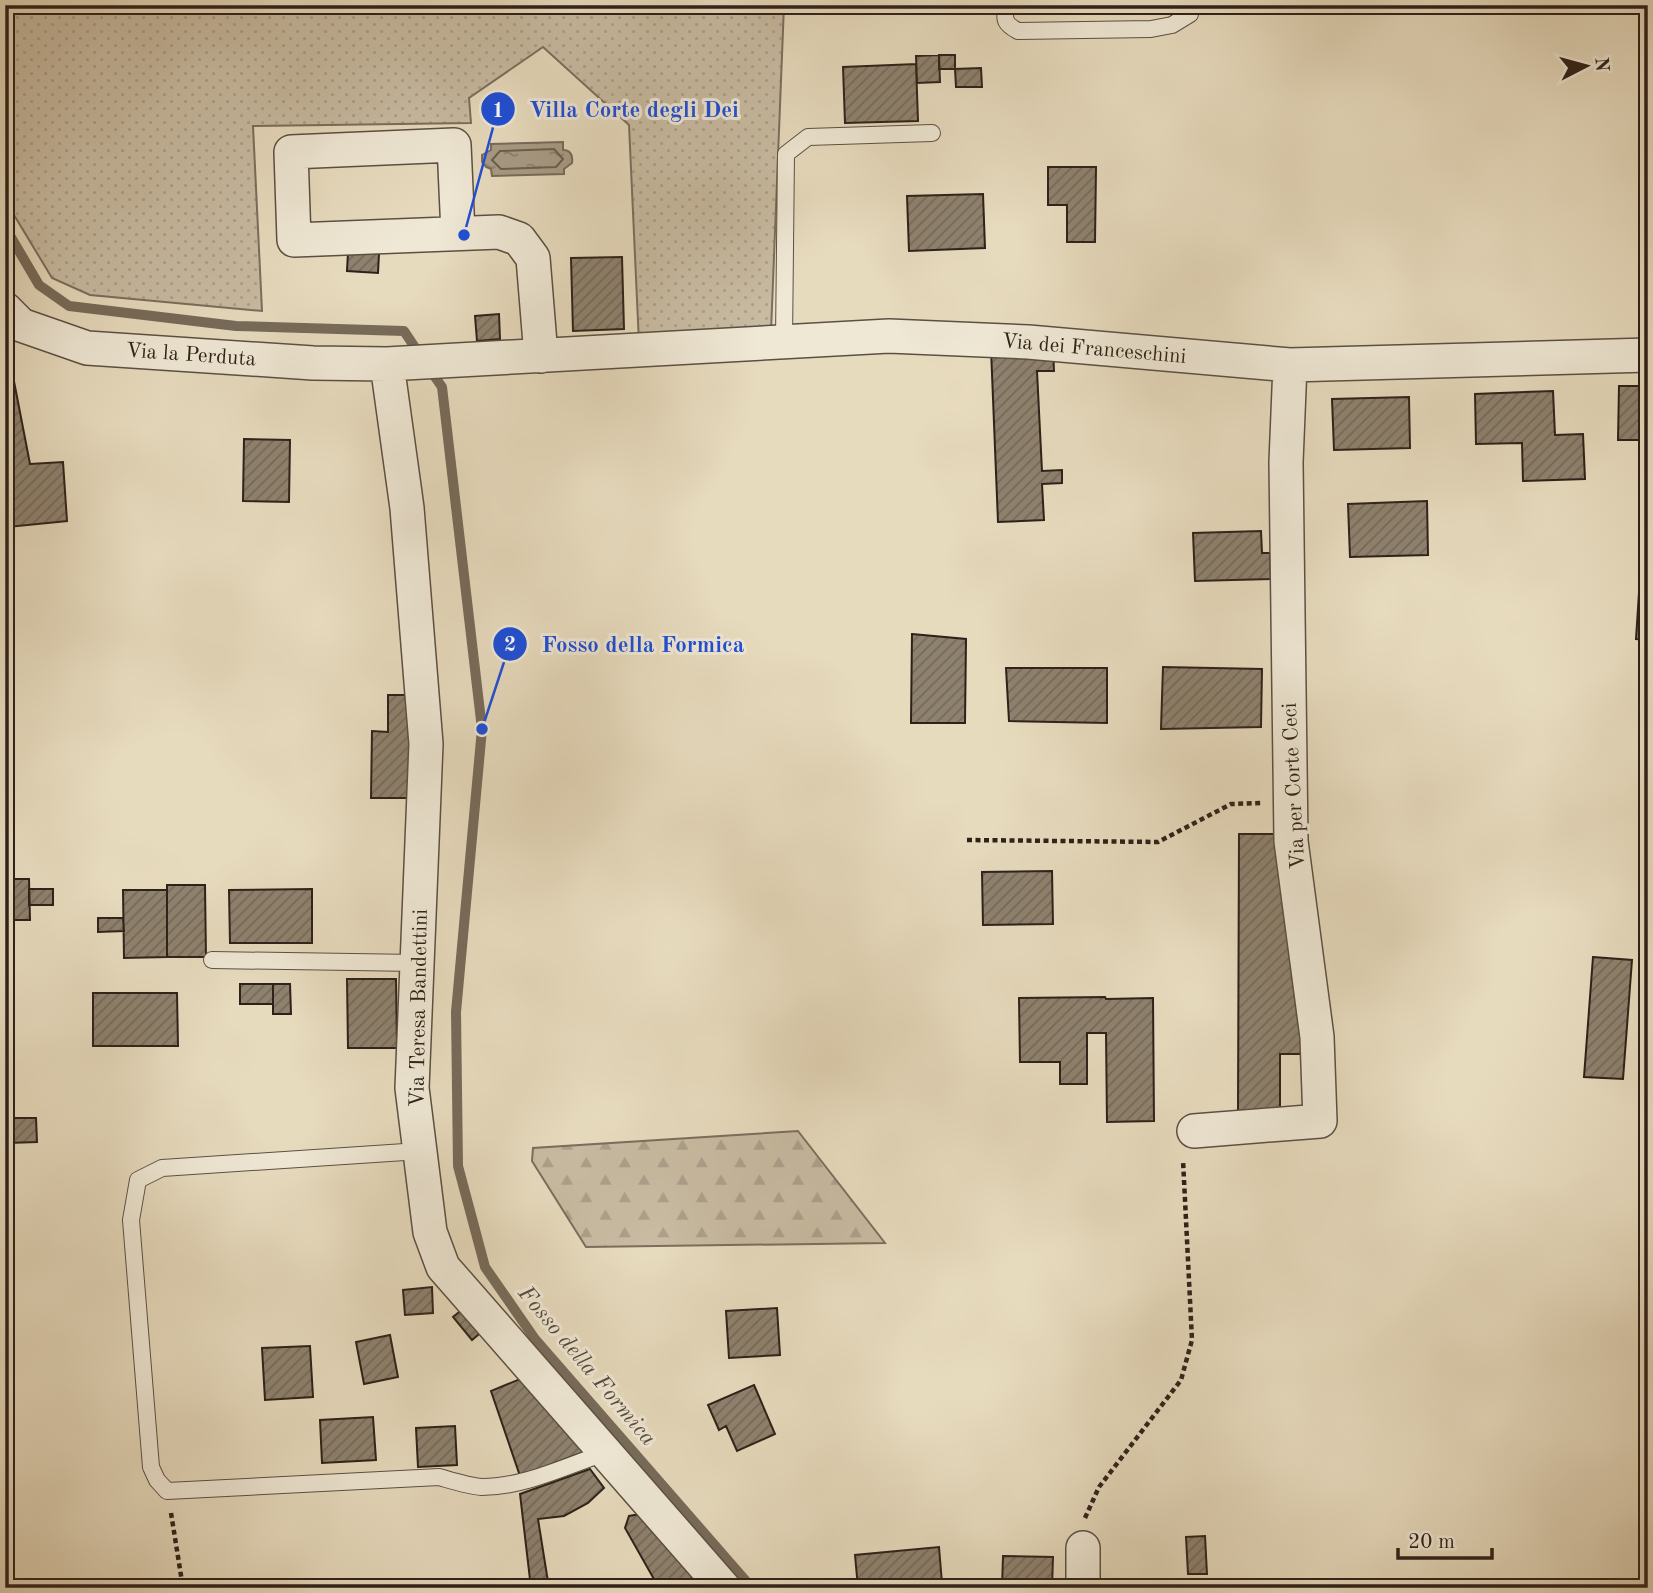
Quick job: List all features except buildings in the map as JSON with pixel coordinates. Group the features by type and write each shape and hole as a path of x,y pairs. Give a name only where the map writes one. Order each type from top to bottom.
{"street":[{"path":"458,233 454,145 290,152 294,240 499,232 519,239 533,258 541,356"},
{"name":"Via la Perduta","path":"5,309 21,325 87,348 313,363 387,364"},
{"name":"Via dei Franceschini","path":"387,364 889,336 1028,342 1290,365 1648,355"},
{"name":"Via Teresa Bandettini","path":"387,364 407,508 426,744 412,1088 430,1231 443,1267 724,1588"},
{"name":"Via per Corte Ceci","path":"1194,1131 1320,1121 1317,1037 1291,841 1286,476 1290,365"},
{"path":"1083,1548 1083,1588"}],"lane":[{"path":"1007,5 1003,18 1007,25 1018,31 1151,29 1172,25 1190,14 1190,5"},
{"path":"784,341 786,154 808,137 932,134"},
{"path":"212,960 418,963"},
{"path":"420,1151 162,1168 138,1180 131,1220 151,1467 157,1480 167,1491 439,1477 478,1487 497,1486 517,1483 605,1453"}],"path":[{"path":"967,840 1158,842 1231,804 1290,802"},
{"path":"1083,1548 1084,1520 1099,1487 1181,1380 1192,1340 1182,1149 1194,1131"},
{"path":"167,1491 183,1588"}],"green space":[{"path":"5,5 784,5 770,357 640,365 629,125 543,47 469,98 471,123 253,126 262,311 90,295 52,278 5,200 5,178 14,178 5,155"},
{"path":"798,1131 885,1243 586,1247 532,1161 533,1148"}],"water":[{"path":"563,142 563,150 570,152 572,156 572,163 564,169 564,174 492,176 491,169 482,162 482,155 491,150 491,144"}],"waterway":[{"name":"Fosso della Formica","path":"5,227 39,285 69,306 236,326 404,331 420,355"},
{"name":"Fosso della Formica","path":"428,367 442,387 482,729 456,1012 458,1166 485,1267 535,1339 752,1588"}],"place":[{"name":"Villa Corte degli Dei","path":"464,235"},
{"name":"Fosso della Formica","path":"482,729"}]}
